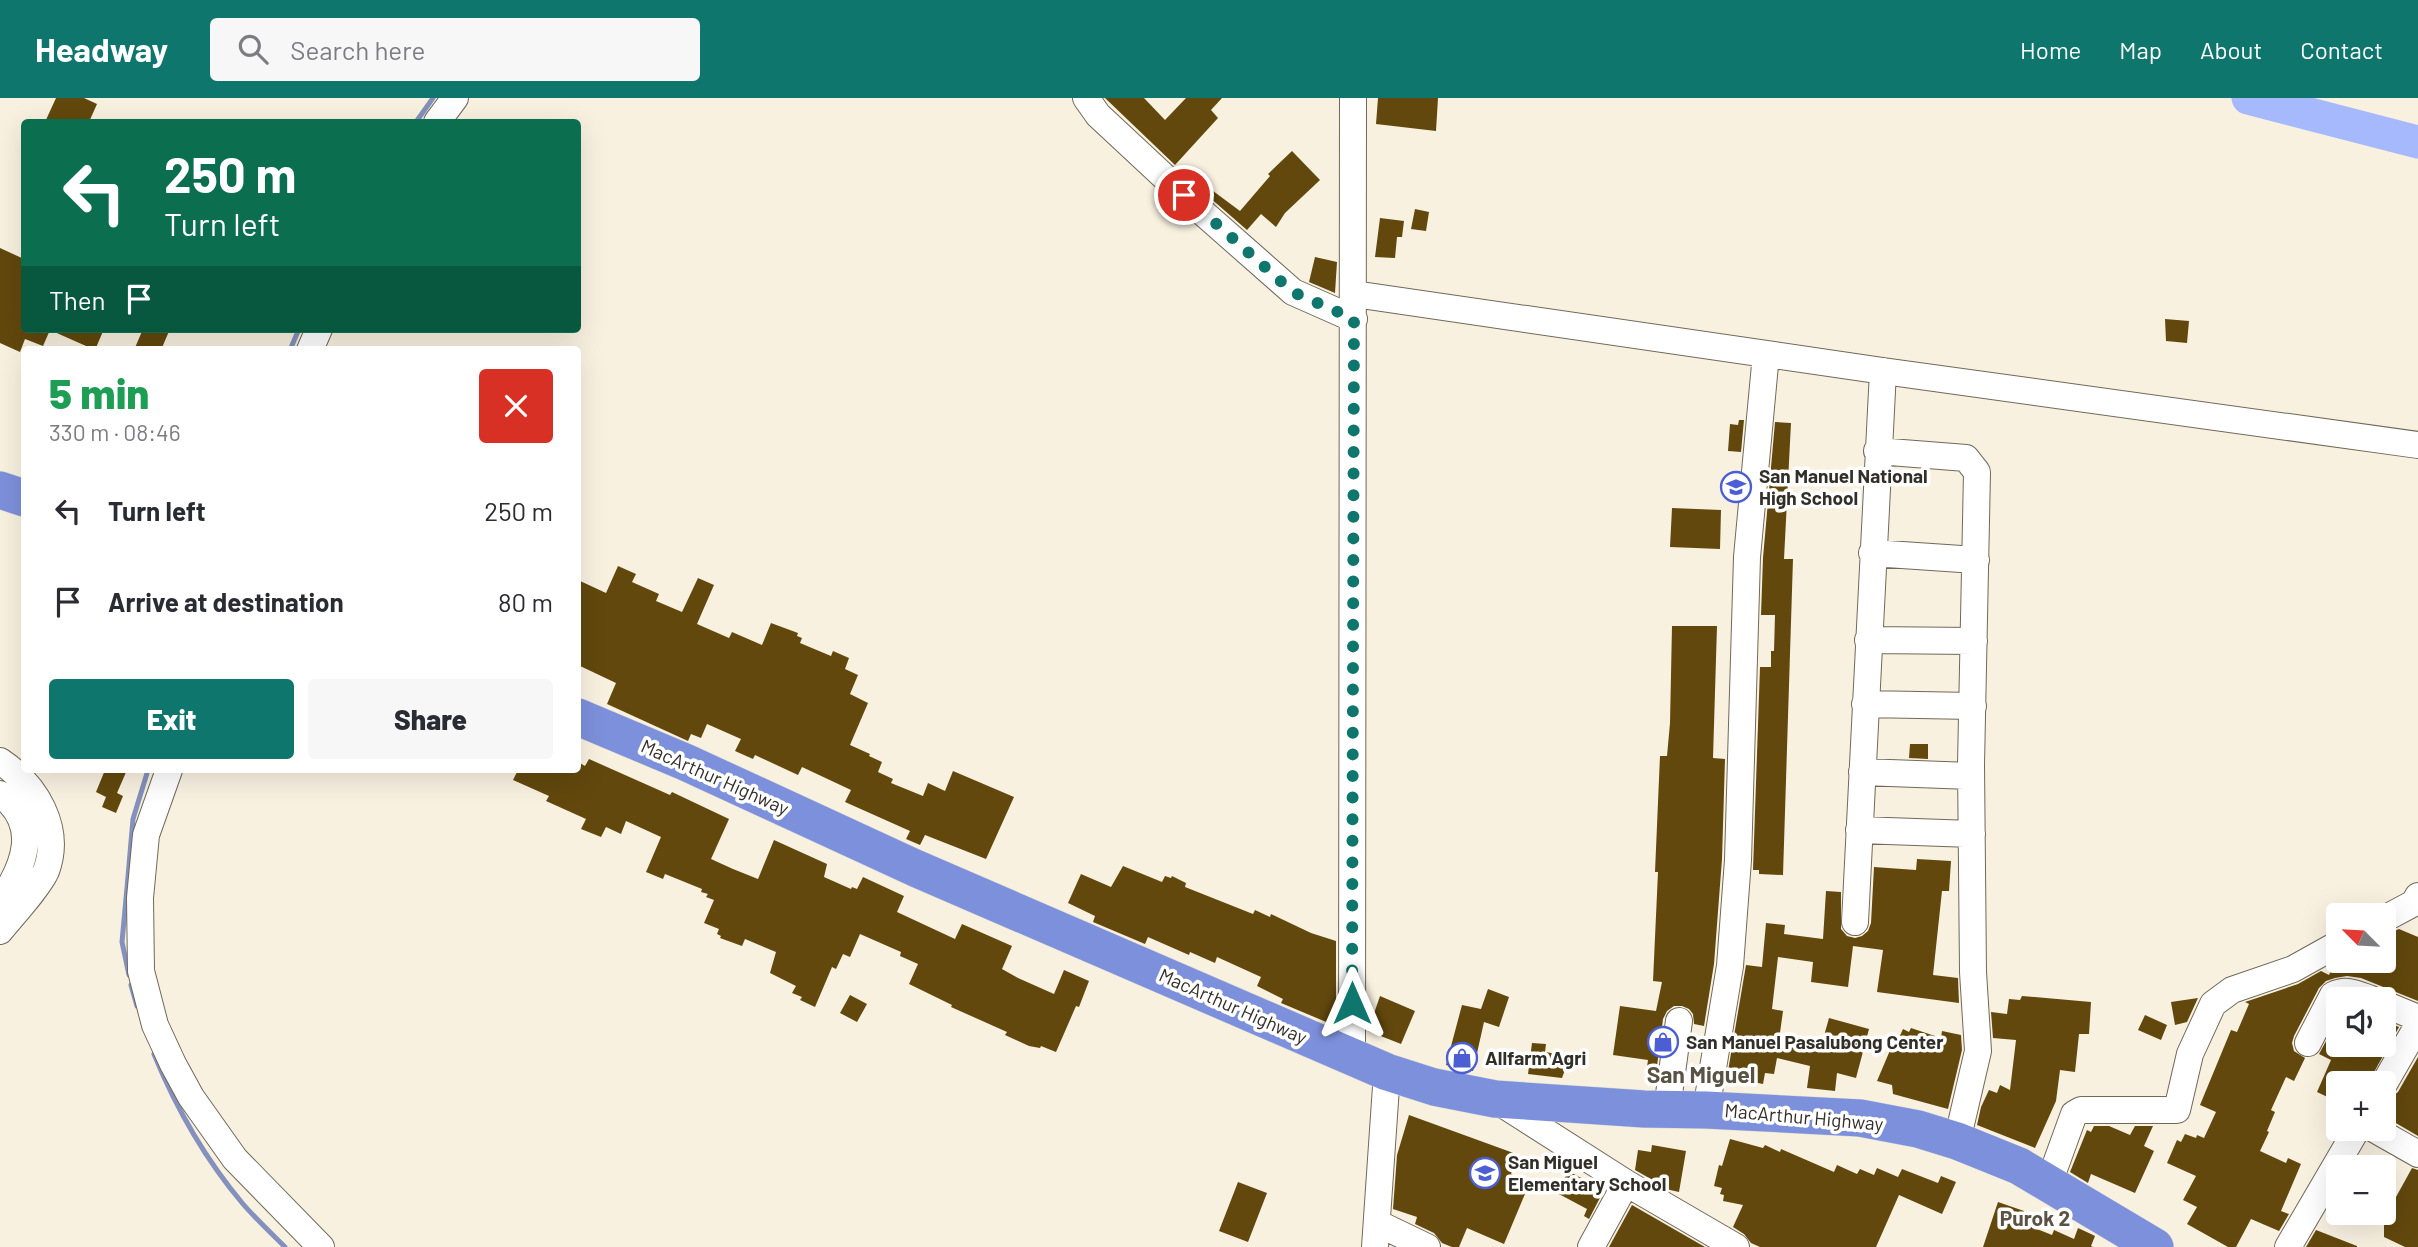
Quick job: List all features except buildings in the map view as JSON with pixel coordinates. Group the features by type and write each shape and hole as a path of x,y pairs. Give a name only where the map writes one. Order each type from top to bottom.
{"highway":[{"path":"0,490 21,497"},
{"name":"MacArthur Highway","path":"581,718 1387,1072 1434,1087 1495,1099 1860,1118 1918,1129 2019,1166 2155,1247"}],"street":[{"path":"439,119 455,98"},
{"path":"1086,98 1098,115 1126,142 1293,292 1354,306 1766,354 2418,445"},
{"path":"1352,1058 1353,98"},
{"path":"1706,1110 1730,966 1738,860 1747,558 1766,354"},
{"path":"1854,922 1883,371"},
{"path":"1877,451 1966,458 1978,472 1971,776 1973,972 1978,1051 1956,1141"},
{"path":"1872,553 1976,559"},
{"path":"1868,640 1974,641"},
{"path":"1865,704 1973,706"},
{"path":"0,761 40,801 47,814 51,853 45,874 0,931"},
{"path":"1862,772 1971,776"},
{"path":"168,773 146,835 140,898 141,971 155,1025 191,1097 235,1159 321,1247"},
{"path":"0,794 14,804 26,829 16,876 0,902"},
{"path":"1859,830 1972,834"},
{"path":"2396,912 2418,897"},
{"path":"2049,1183 2074,1114 2081,1110 2177,1110 2190,1055 2213,1004 2232,990 2292,969 2326,951"},
{"path":"2308,1042 2326,1008"},
{"path":"2396,1009 2418,1018"},
{"path":"1667,1109 1679,1021"},
{"path":"2391,1071 2418,1025"},
{"path":"1387,1072 1376,1235 1427,1247"},
{"path":"1495,1099 1626,1183 1736,1247"},
{"path":"2288,1247 2350,1141"},
{"path":"2395,1141 2418,1154"},
{"path":"1591,1247 1626,1183"}],"waterway":[{"path":"418,119 433,98"},
{"path":"2248,98 2418,142"},
{"path":"292,346 297,333"},
{"path":"129,975 122,942 133,819 147,773"},
{"path":"131,985 137,1006"},
{"path":"154,1054 182,1114 204,1151 243,1204 285,1247"}],"place":[{"name":"San Manuel National High School","path":"1736,487"},
{"name":"San Manuel Pasalubong Center","path":"1663,1042"},
{"name":"Allfarm Agri","path":"1462,1058"},
{"name":"San Miguel Elementary School","path":"1485,1173"}],"district":[{"name":"San Miguel","path":"1701,1075"},
{"name":"Purok 2","path":"2035,1219"}],"route":[{"path":"1184,195 1293,292 1354,319 1352,1003"}]}
